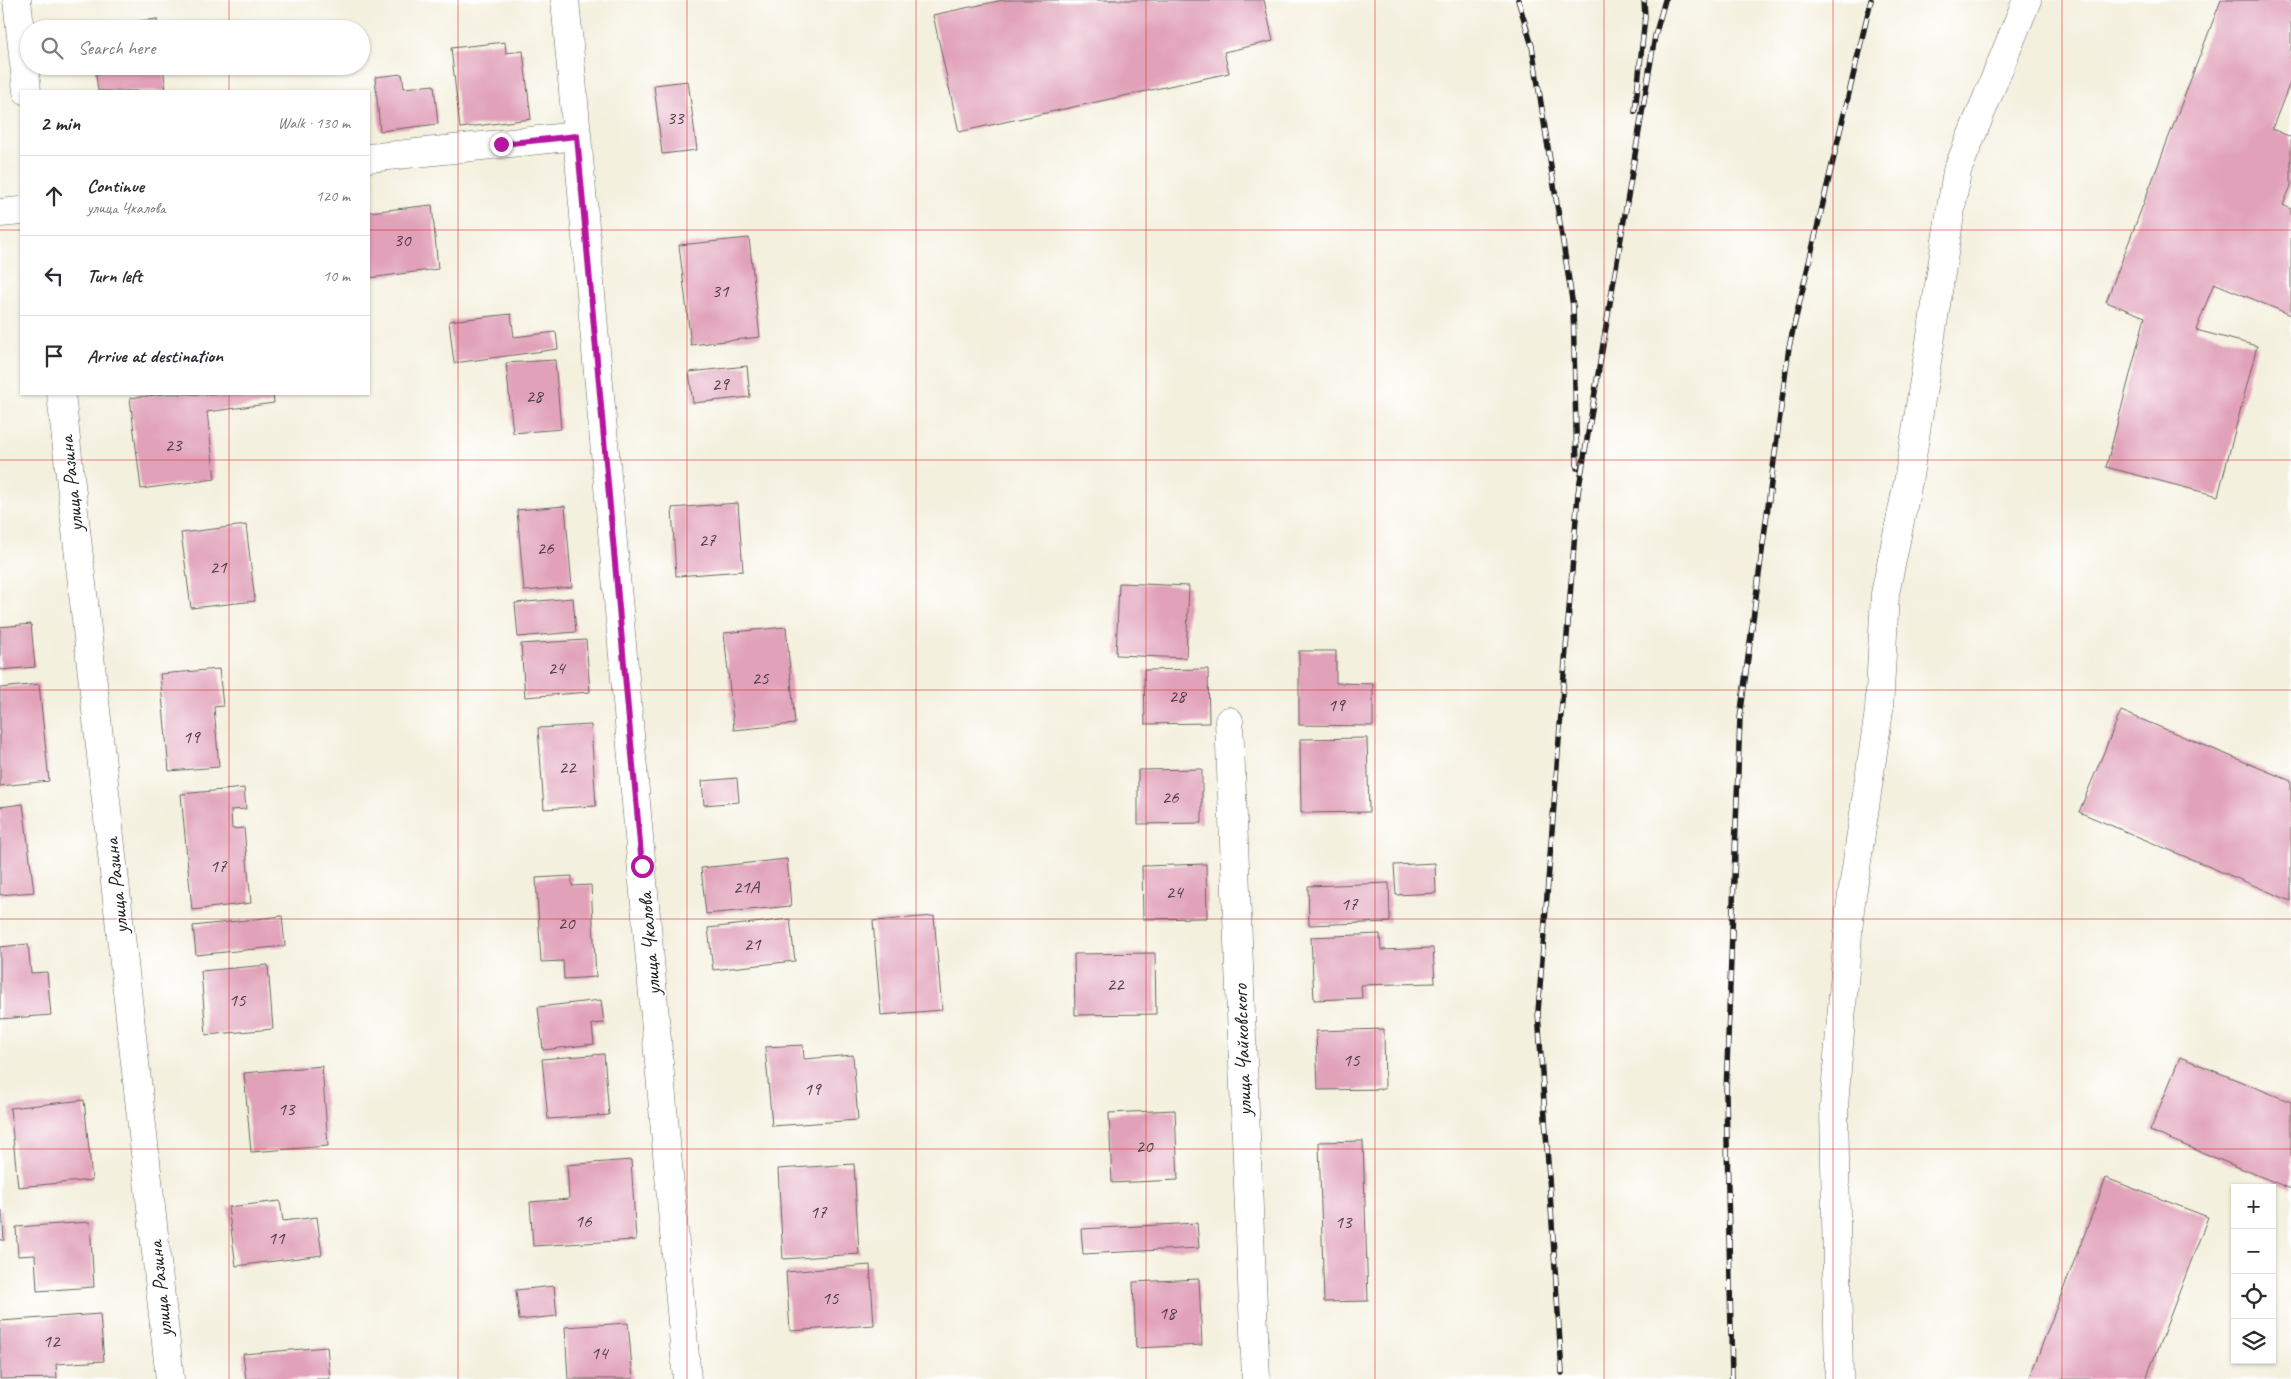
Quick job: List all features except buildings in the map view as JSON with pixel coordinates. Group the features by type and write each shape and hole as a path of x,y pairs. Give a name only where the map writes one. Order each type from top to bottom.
{"street":[{"path":"17,0 20,27"},
{"name":"улица Чкалова","path":"565,0 687,1379"},
{"path":"1839,1379 1834,1106 1850,909 1879,711 1885,594 1908,482 1957,172 2028,0"},
{"path":"25,75 27,90"},
{"path":"370,158 577,136"},
{"path":"0,213 20,211"},
{"name":"улица Разина","path":"61,395 170,1379"},
{"name":"улица Чайковского","path":"1229,721 1256,1379"}],"railway":[{"path":"1518,0 1532,46 1573,306 1577,468"},
{"path":"1635,112 1645,17 1644,0"},
{"path":"1562,1373 1538,1012 1578,493 1655,36 1665,0"},
{"path":"1732,1379 1726,1093 1740,718 1789,347 1871,0"}],"route":[{"path":"501,144 577,136 642,866"}]}
